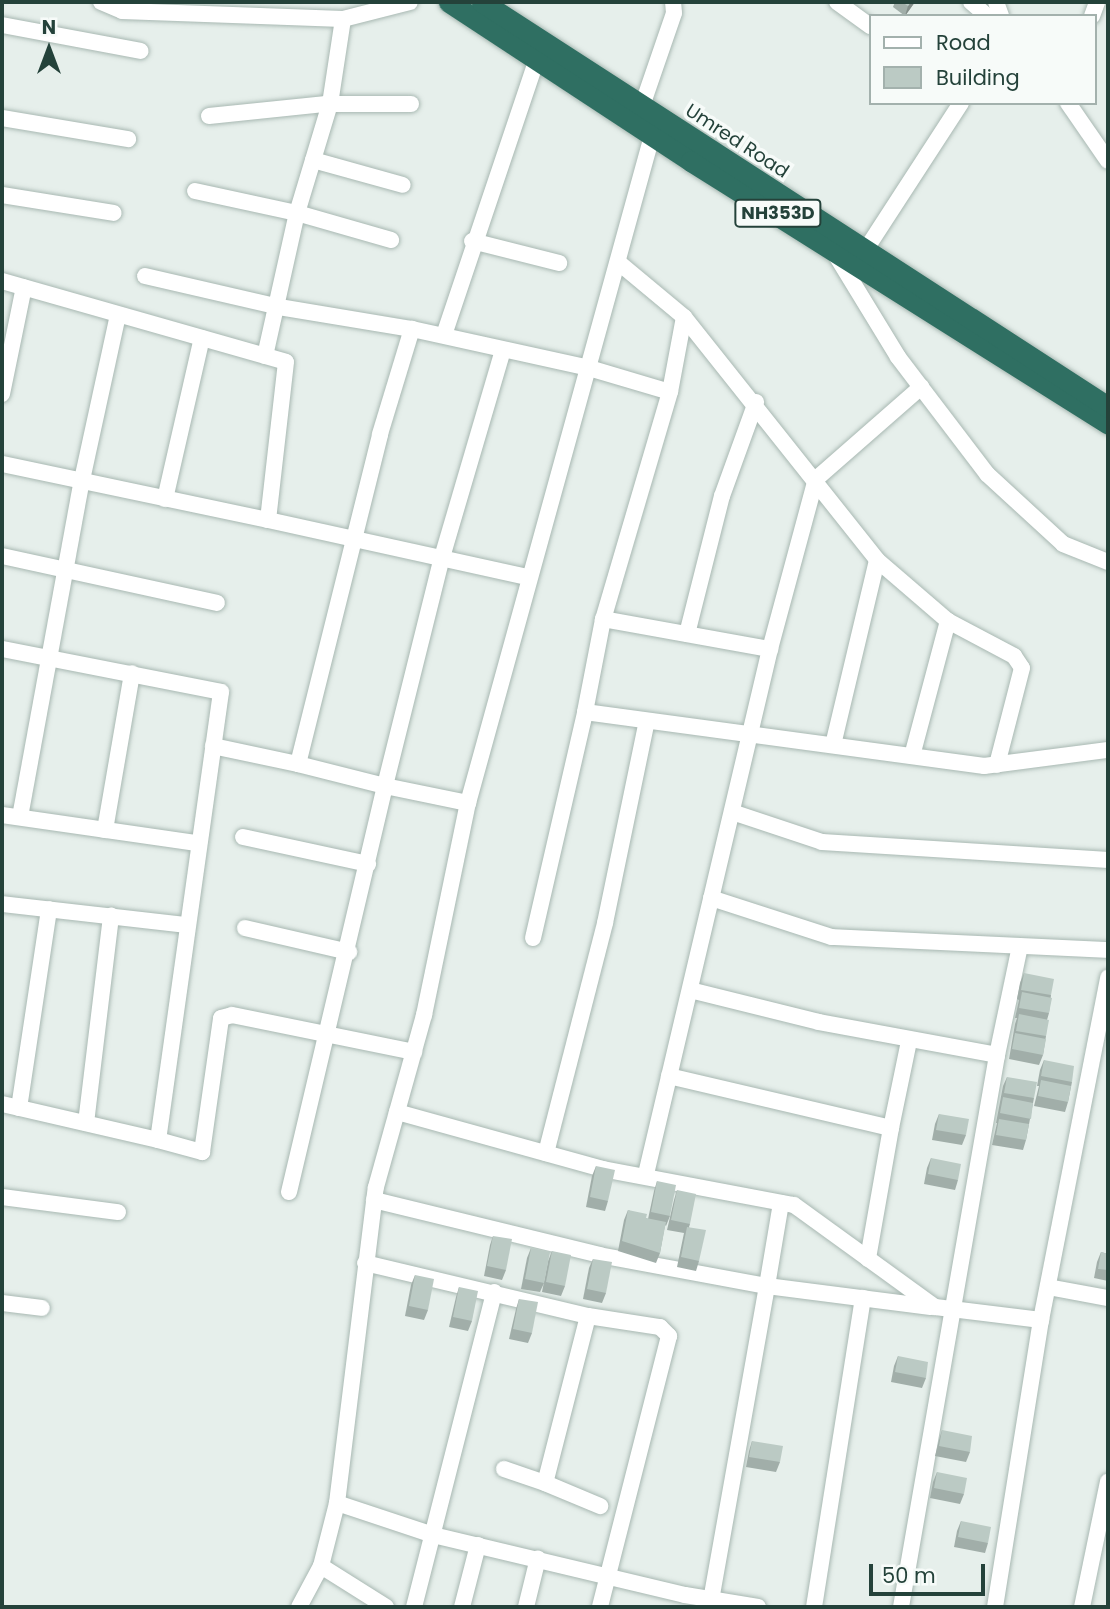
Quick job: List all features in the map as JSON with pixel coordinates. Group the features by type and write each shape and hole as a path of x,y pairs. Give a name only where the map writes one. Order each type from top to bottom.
{"highway":[{"name":"NH353D","path":"449,2 652,136 834,239 1108,425"},
{"name":"Umred Road","path":"482,2 642,106 834,239"},
{"name":"NH353D","path":"861,257 1108,407"}],"street":[{"path":"101,2 122,11 239,18 343,19 410,2"},
{"path":"218,2 239,18"},
{"path":"642,106 674,13 673,2"},
{"path":"837,2 869,25"},
{"path":"971,2 985,14"},
{"path":"265,356 279,307 297,213 330,104 343,19"},
{"path":"2,25 142,51"},
{"path":"444,335 472,241 537,59"},
{"path":"209,116 330,104 411,104"},
{"path":"861,257 960,105"},
{"path":"1069,105 1108,161"},
{"path":"2,118 128,139"},
{"path":"299,1607 321,1566 337,1503 374,1200 414,1052 468,803 528,577 589,368 652,136"},
{"path":"313,160 403,185"},
{"path":"195,191 297,213 391,240"},
{"path":"2,195 114,212"},
{"path":"834,239 921,387 987,474 1063,544 1108,562"},
{"path":"472,241 559,263"},
{"path":"618,262 684,317 756,402 877,560 948,621 1014,656 1022,667 997,765"},
{"path":"145,276 279,307 444,335 589,368 670,392"},
{"path":"2,281 286,362 268,520"},
{"path":"2,394 24,288"},
{"path":"20,817 82,480 118,315"},
{"path":"533,938 585,712 603,619 670,392 684,317"},
{"path":"298,764 380,434 412,329"},
{"path":"165,499 202,338"},
{"path":"289,1192 442,558 503,350"},
{"path":"646,1174 770,649 816,479 921,387"},
{"path":"687,634 722,496 756,402"},
{"path":"2,464 528,577"},
{"path":"2,556 217,603"},
{"path":"833,745 877,560"},
{"path":"603,619 770,649"},
{"path":"912,756 948,621"},
{"path":"2,649 221,692 197,843 158,1140"},
{"path":"106,830 132,673"},
{"path":"585,712 997,765 1108,750"},
{"path":"546,1153 606,923 648,721"},
{"path":"213,746 468,803"},
{"path":"732,812 822,842 1108,860"},
{"path":"2,815 197,843"},
{"path":"243,837 368,864"},
{"path":"711,898 832,937 1108,950"},
{"path":"2,904 186,925"},
{"path":"19,1108 49,909"},
{"path":"86,1123 111,916"},
{"path":"245,928 349,952"},
{"path":"901,1607 997,1055 1020,946"},
{"path":"995,1607 1041,1320 1108,976"},
{"path":"690,990 909,1041 997,1055"},
{"path":"2,1104 158,1140 202,1153 220,1018 232,1014 414,1052"},
{"path":"868,1259 909,1041"},
{"path":"669,1076 891,1128"},
{"path":"397,1112 603,1169 646,1174 794,1205 935,1307"},
{"path":"2,1197 118,1212"},
{"path":"374,1200 599,1255 767,1286 1041,1320"},
{"path":"701,1601 767,1286 781,1203"},
{"path":"365,1263 588,1315 660,1327 669,1336 600,1607"},
{"path":"1048,1287 1108,1298"},
{"path":"414,1607 494,1293"},
{"path":"814,1607 863,1298"},
{"path":"2,1303 42,1308"},
{"path":"545,1483 588,1315"},
{"path":"504,1469 600,1506"},
{"path":"1082,1607 1101,1556 1108,1482"},
{"path":"337,1503 433,1535 538,1558 701,1601 758,1607"},
{"path":"462,1607 478,1545"},
{"path":"526,1607 538,1558"},
{"path":"321,1566 386,1607"}],"building":[{"path":"1024,973 1054,979 1051,995 1021,990"},
{"path":"1022,992 1052,998 1049,1013 1019,1008"},
{"path":"1019,1014 1049,1020 1046,1036 1016,1031"},
{"path":"1015,1033 1046,1039 1043,1055 1012,1049"},
{"path":"1044,1060 1074,1066 1072,1082 1041,1076"},
{"path":"1007,1077 1037,1082 1034,1098 1004,1093"},
{"path":"1041,1080 1071,1086 1068,1102 1038,1096"},
{"path":"1003,1097 1033,1103 1031,1119 1000,1113"},
{"path":"939,1114 969,1119 966,1135 936,1130"},
{"path":"999,1119 1029,1124 1026,1140 996,1135"},
{"path":"931,1158 961,1164 958,1180 928,1174"},
{"path":"596,1166 615,1170 608,1201 590,1197"},
{"path":"657,1181 676,1185 670,1216 651,1212"},
{"path":"677,1190 696,1194 690,1224 671,1220"},
{"path":"628,1210 647,1214 646,1218 666,1222 660,1253 622,1241"},
{"path":"687,1227 706,1230 699,1261 681,1257"},
{"path":"493,1236 512,1239 506,1270 487,1266"},
{"path":"531,1248 550,1252 544,1283 525,1279"},
{"path":"552,1251 571,1255 565,1286 546,1282"},
{"path":"1101,1252 1108,1254 1108,1270 1098,1269"},
{"path":"593,1259 612,1262 606,1293 587,1289"},
{"path":"415,1275 434,1279 428,1310 409,1306"},
{"path":"459,1287 478,1291 472,1321 453,1317"},
{"path":"519,1299 538,1302 532,1333 513,1329"},
{"path":"898,1356 928,1362 926,1378 895,1372"},
{"path":"942,1430 972,1436 970,1452 939,1446"},
{"path":"752,1441 783,1446 780,1462 749,1457"},
{"path":"937,1472 967,1478 964,1494 934,1488"},
{"path":"961,1521 991,1527 988,1543 958,1537"}]}
